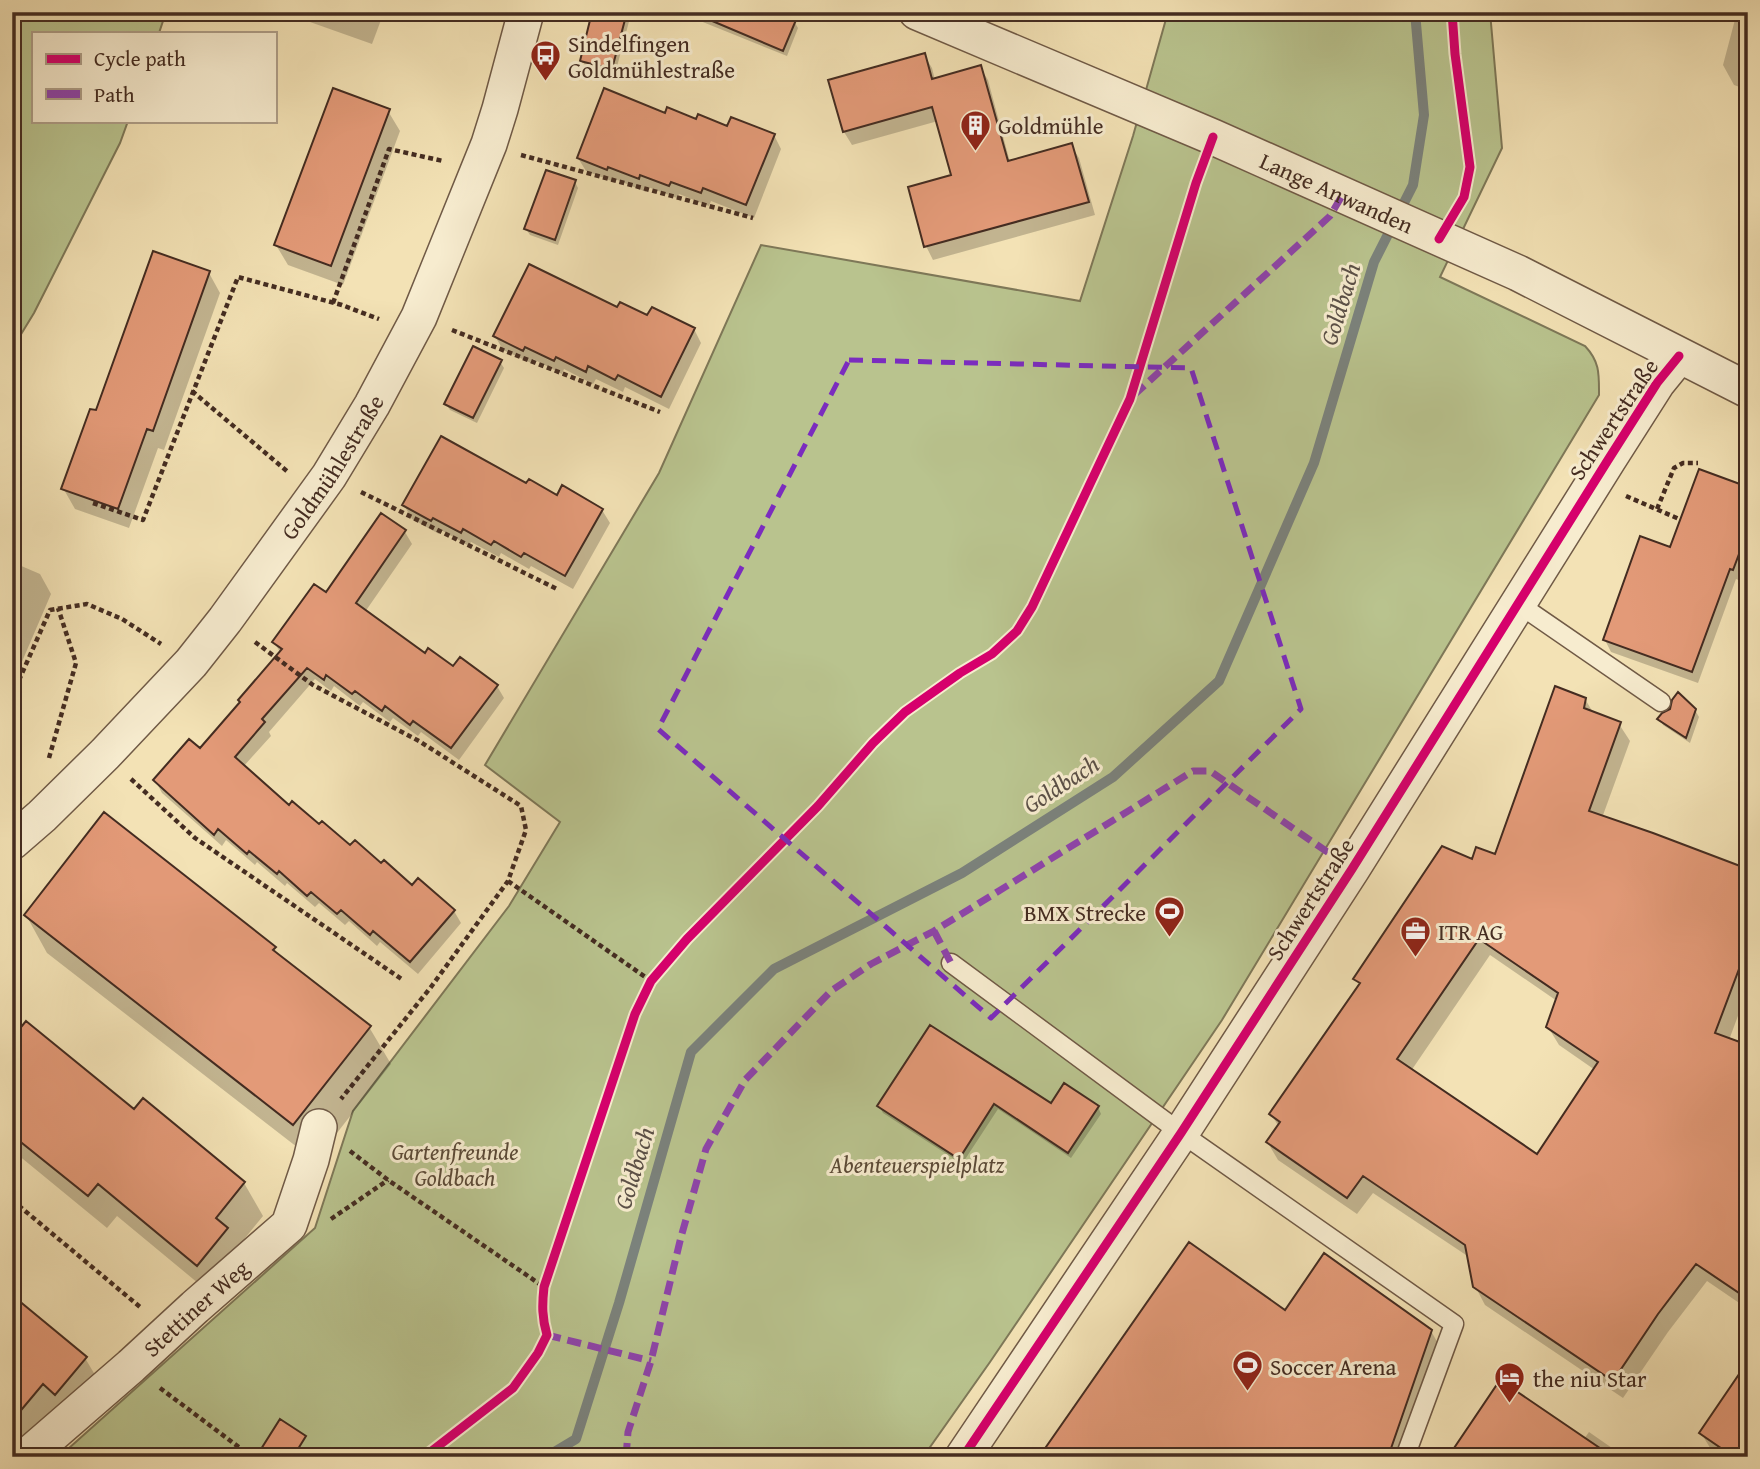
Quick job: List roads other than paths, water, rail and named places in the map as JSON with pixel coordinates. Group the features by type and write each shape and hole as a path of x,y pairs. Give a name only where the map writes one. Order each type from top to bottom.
{"street":[{"name":"Goldmühlestraße","path":"12,842 105,754 191,663 329,476 373,405 402,319 489,144 526,12"},
{"name":"Lange Anwanden","path":"917,12 1213,137 1518,274 1748,390"},
{"name":"Schwertstraße","path":"964,1457 1181,1133 1352,869 1650,394 1679,356"},
{"name":"Stettiner Weg","path":"26,1457 289,1225 311,1160 318,1127"}],"lane":[{"path":"1517,603 1661,702"},
{"path":"951,963 1181,1133 1454,1324 1405,1457"}],"waterway":[{"name":"Goldbach","path":"546,1457 576,1439 619,1303 691,1052 774,969 962,873 1113,777 1219,681 1314,463 1374,262 1413,185 1424,115 1415,12"}],"place":[{"name":"Sindelfingen Goldmühlestraße","path":"545,83"},
{"name":"Goldmühle","path":"975,152"},
{"name":"BMX Strecke","path":"1169,939"},
{"name":"ITR AG","path":"1415,958"},
{"name":"Soccer Arena","path":"1247,1393"},
{"name":"the niu Star","path":"1510,1405"}],"park label":[{"name":"Gartenfreunde Goldbach","path":"455,1164"},
{"name":"Abenteuerspielplatz","path":"917,1164"}]}
